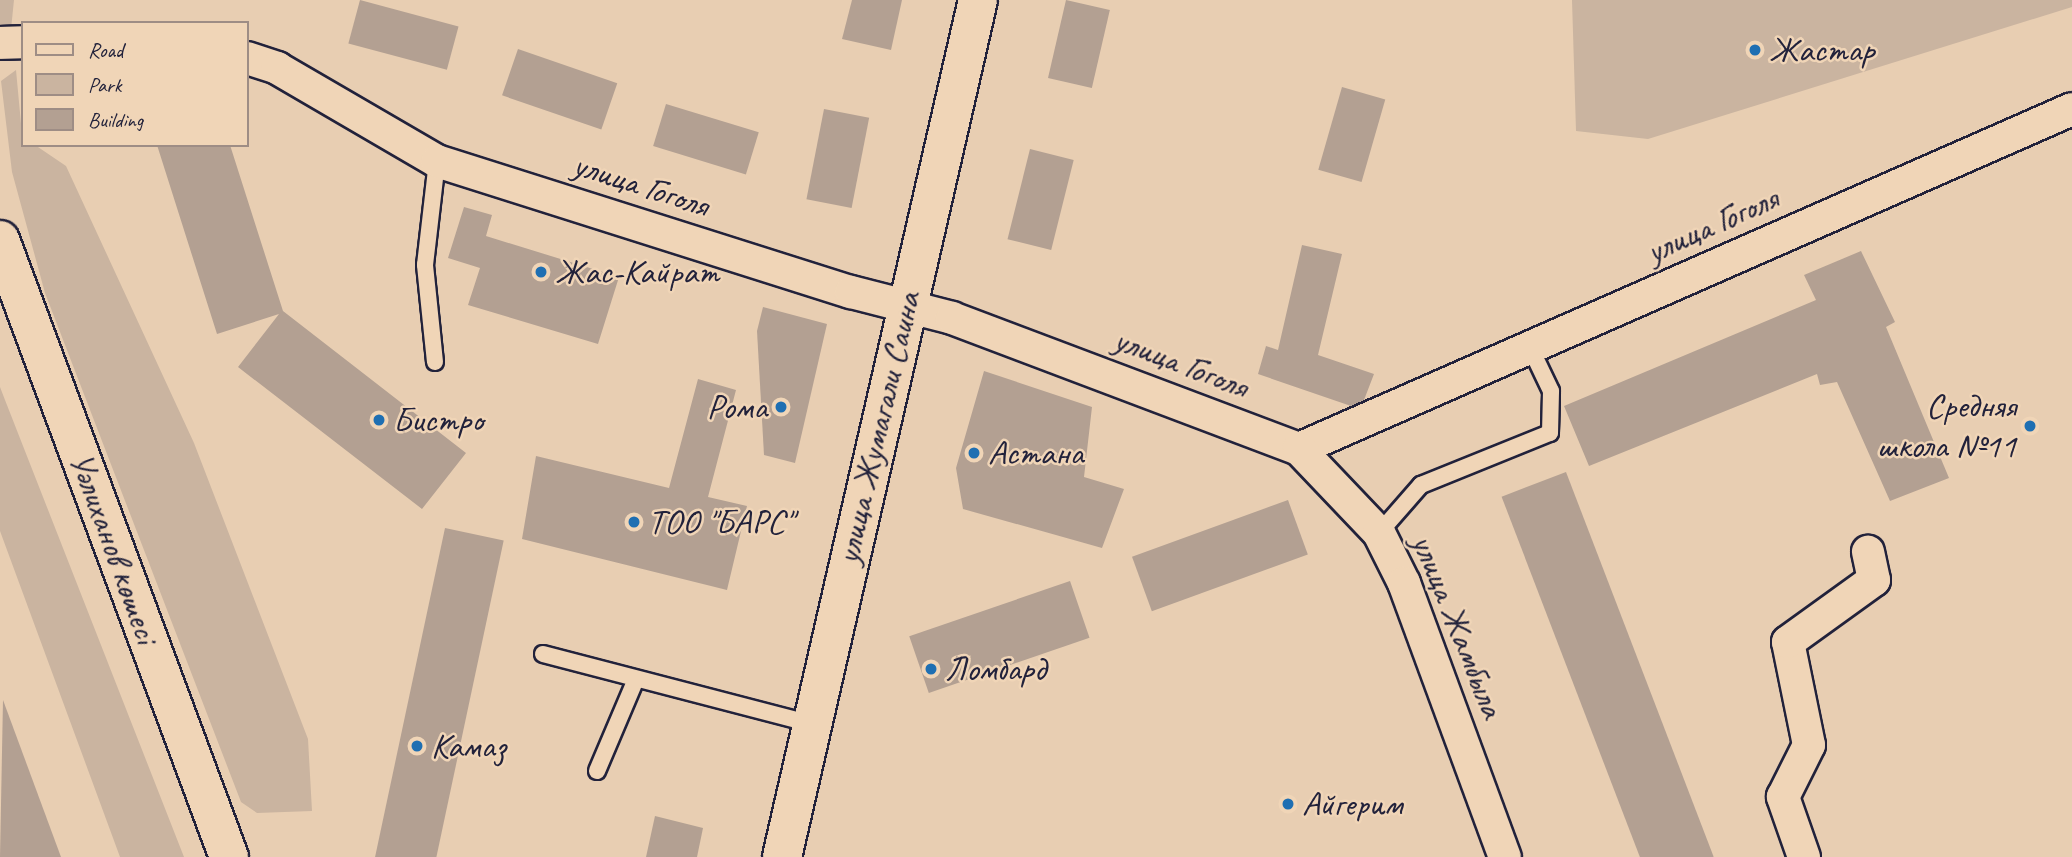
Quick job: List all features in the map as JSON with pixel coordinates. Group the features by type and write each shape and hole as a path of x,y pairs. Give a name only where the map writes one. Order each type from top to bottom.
{"main road":[{"name":"улица Жумагали Саина","path":"782,857 978,0"},
{"name":"Уәлиханов көшесі","path":"0,240 229,857"}],"street":[{"path":"0,43 21,43"},
{"name":"улица Гоголя","path":"248,58 276,68 437,160 906,308 952,318 1299,449 2072,109"},
{"name":"улица Жамбыла","path":"1299,449 1379,533 1404,583 1505,857"},
{"path":"1804,857 1783,797 1809,745 1788,642 1874,580 1868,552"}],"lane":[{"path":"435,362 425,265 437,160"},
{"path":"1379,533 1421,485 1550,433 1551,391 1530,347"},
{"path":"543,654 811,724"},
{"path":"597,771 636,679"}],"green space":[{"path":"0,0 14,0 11,29 0,26"},
{"name":"Жастар","path":"1572,0 2072,0 2072,7 1648,139 1576,131"},
{"path":"16,70 21,147 38,147 66,166 194,443 308,739 312,811 257,813 241,802 45,293 12,172 1,81"},
{"path":"0,387 184,857 120,857 0,531"}],"building":[{"path":"360,0 459,26 447,70 348,43"},
{"path":"852,0 902,0 891,50 842,39"},
{"path":"1066,0 1110,10 1092,88 1048,78"},
{"path":"518,49 617,83 601,130 502,95"},
{"path":"1342,87 1385,99 1362,182 1318,170"},
{"path":"666,104 759,132 746,174 653,146"},
{"path":"824,109 869,118 852,208 806,199"},
{"path":"158,147 231,147 283,311 466,453 422,509 238,367 279,314 217,334"},
{"path":"1030,149 1074,160 1051,250 1008,239"},
{"name":"Жас-Кайрат","path":"464,207 492,215 486,236 619,277 598,344 468,305 480,268 448,258"},
{"path":"1302,245 1342,254 1318,355 1374,374 1364,400 1351,406 1258,374 1266,346 1278,350"},
{"path":"1861,251 1895,322 1886,327 1949,478 1890,501 1837,382 1820,385 1817,374 1589,466 1564,406 1816,300 1804,275"},
{"name":"Рома","path":"763,307 827,324 795,463 764,455 757,331"},
{"path":"984,371 1092,407 1084,477 1124,489 1102,548 963,509 956,468"},
{"name":"ТОО \"БАРС\"","path":"698,379 736,390 708,497 747,506 727,590 522,539 536,456 669,488"},
{"path":"1566,472 1714,857 1640,857 1502,497"},
{"path":"1288,500 1308,555 1152,611 1132,557"},
{"path":"445,528 504,540 436,857 375,857"},
{"path":"1070,581 1090,638 929,693 909,636"},
{"path":"3,700 61,857 0,857"},
{"path":"655,816 703,828 697,857 646,857"}],"place":[{"name":"Жастар","path":"1755,50"},
{"name":"Жас-Кайрат","path":"541,272"},
{"name":"Рома","path":"781,407"},
{"name":"Бистро","path":"379,420"},
{"name":"Средняя школа №11","path":"2030,426"},
{"name":"Астана","path":"974,453"},
{"name":"ТОО \"БАРС\"","path":"634,522"},
{"name":"Ломбард","path":"931,669"},
{"name":"Камаз","path":"417,746"},
{"name":"Айгерим","path":"1288,804"}]}
